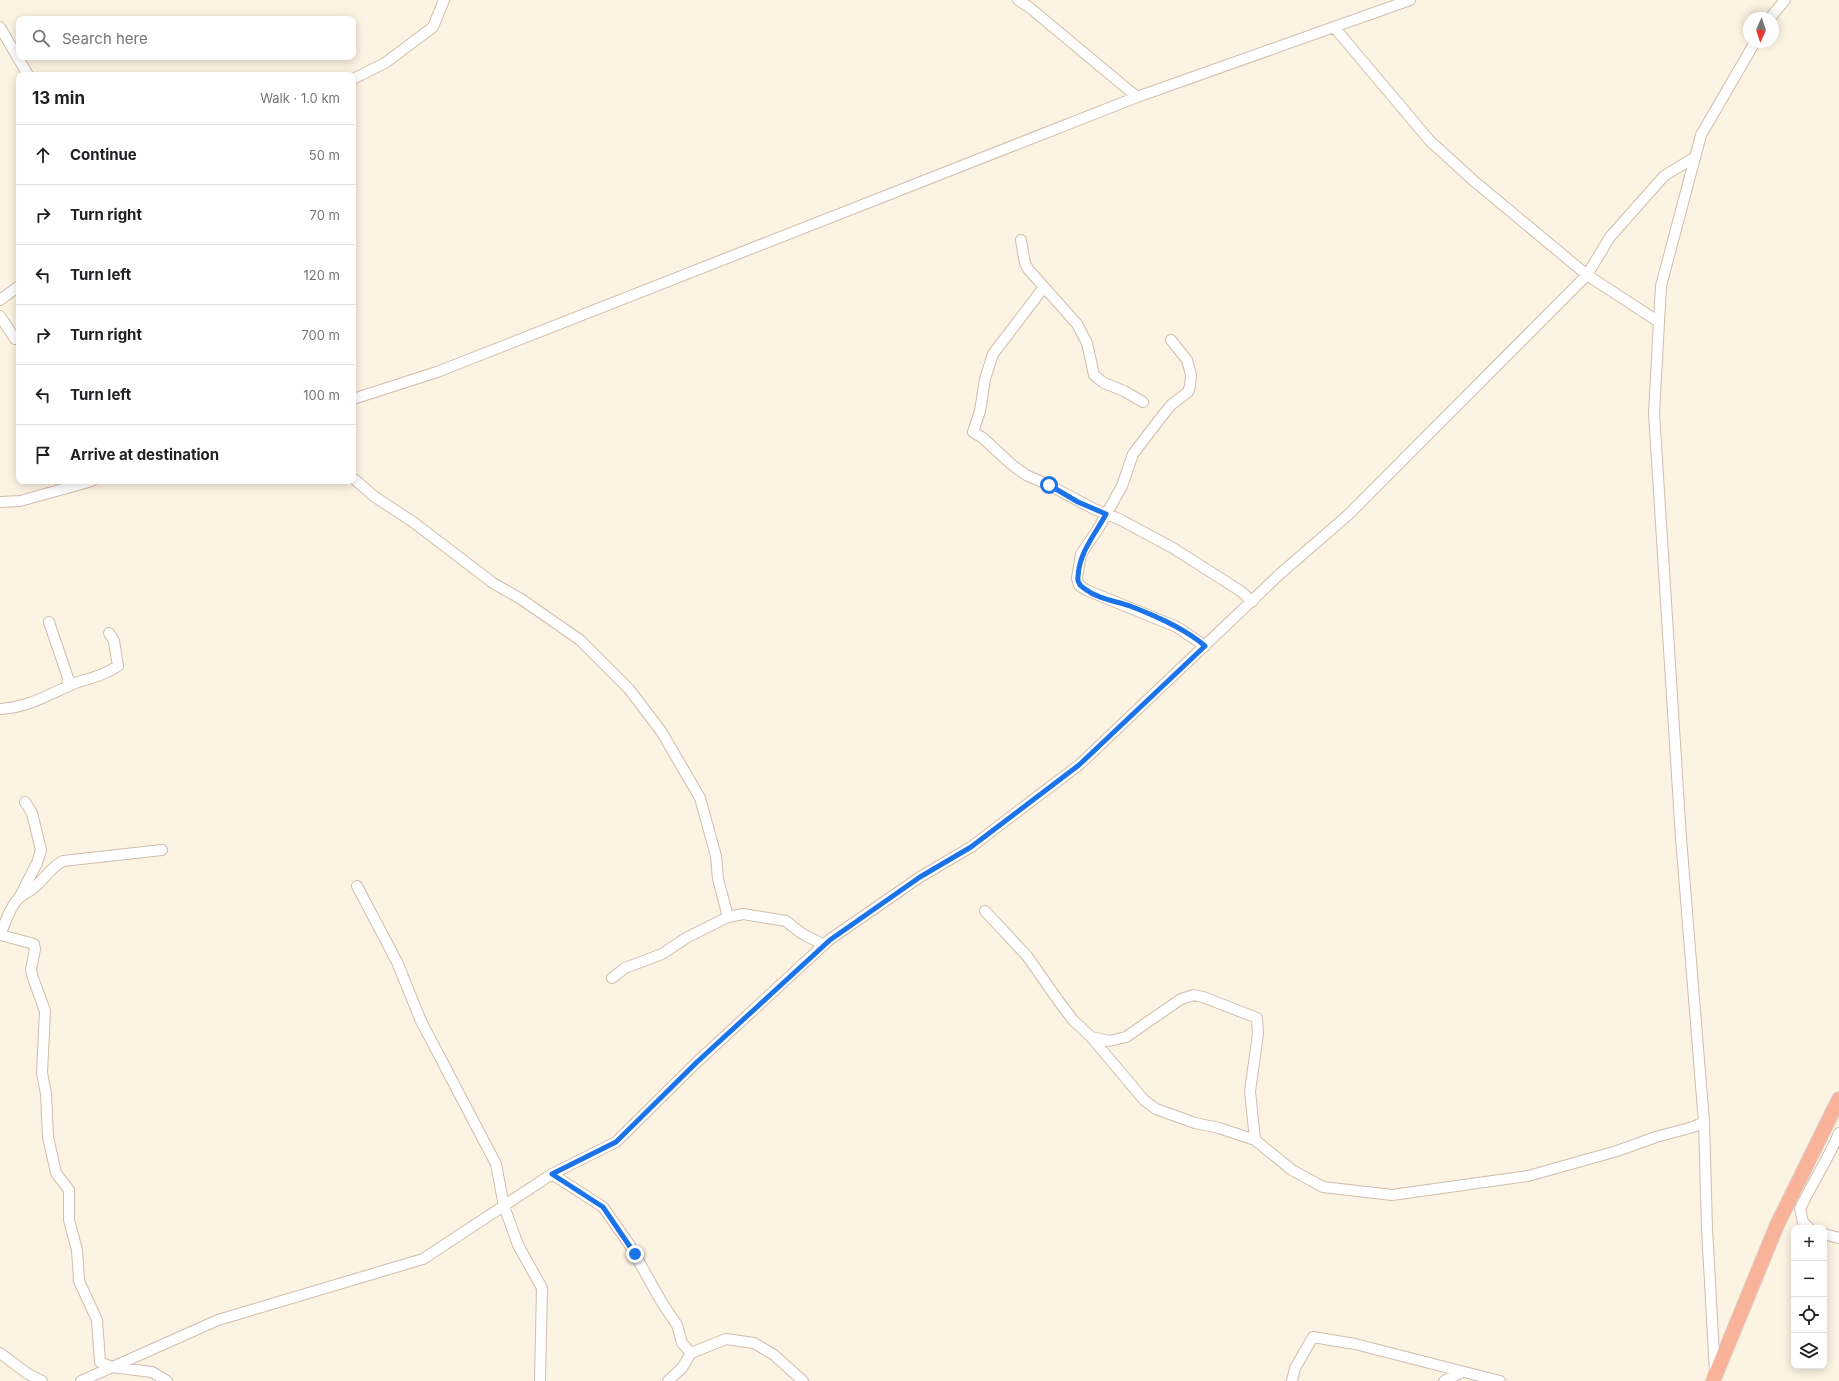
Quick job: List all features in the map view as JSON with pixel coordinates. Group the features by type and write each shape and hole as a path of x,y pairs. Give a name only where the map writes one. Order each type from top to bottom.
{"highway":[{"path":"1712,1379 1777,1225 1839,1099"}],"street":[{"path":"356,78 385,63 433,27 444,0"},
{"path":"1018,0 1029,7 1137,97"},
{"path":"356,398 437,372 1137,97 1410,0"},
{"path":"1775,12 1785,0"},
{"path":"0,27 16,54"},
{"path":"1334,27 1430,141 1474,181 1587,275 1659,322"},
{"path":"1712,1379 1714,1356 1707,1229 1704,1122 1681,838 1654,413 1661,286 1695,157 1701,135 1752,48"},
{"path":"19,60 26,72"},
{"path":"81,1381 218,1320 422,1259 552,1174 616,1142 697,1062 824,946 920,877 971,847 1079,765 1281,573 1348,515 1587,275 1610,237 1664,176 1695,157"},
{"path":"1021,240 1025,263 1077,324 1087,343 1094,375 1104,383 1124,391 1143,402"},
{"path":"1044,287 993,354 985,378 980,411 973,432 983,438 1011,464 1026,475 1173,548 1242,592 1252,602"},
{"path":"0,300 16,288"},
{"path":"0,316 15,339"},
{"path":"1171,340 1187,360 1192,375 1188,392 1171,405 1133,454 1122,486 1082,554 1077,578 1079,585 1086,590 1110,601 1129,606 1177,627 1205,646"},
{"path":"356,481 375,498 413,522 493,583 520,599 580,640 629,689 661,731 700,798 716,856 718,879 728,917"},
{"path":"0,502 20,501 81,484"},
{"path":"49,622 68,678 67,687"},
{"path":"0,709 34,703 67,687 100,676 118,666 114,641 109,633"},
{"path":"25,802 32,813 41,850 37,863 3,927 1,935 34,944 35,949 31,970 45,1011 42,1073 46,1094 48,1137 56,1173 69,1190 69,1220 77,1250 79,1281 97,1320 100,1362 112,1367 152,1372 167,1381"},
{"path":"19,898 38,886 48,871 63,861 162,850"},
{"path":"357,886 397,962 421,1021 496,1164 504,1206 518,1245 542,1288 540,1381"},
{"path":"985,911 1028,956 1060,1003 1144,1100 1156,1109 1195,1123 1219,1128 1254,1140 1292,1170 1323,1187 1392,1195 1528,1176 1617,1151 1656,1136 1693,1127 1704,1122"},
{"path":"612,978 625,968 662,954 686,938 728,917 743,914 786,921 801,934 824,946"},
{"path":"1091,1037 1109,1042 1126,1037 1181,999 1194,996 1203,997 1257,1018 1258,1034 1250,1091 1254,1140"},
{"path":"1806,1225 1803,1222 1800,1209 1814,1180 1831,1152 1839,1133"},
{"path":"552,1174 603,1207 629,1244 661,1301 677,1325 682,1342 691,1352"},
{"path":"1827,1235 1839,1238"},
{"path":"1292,1381 1295,1368 1313,1337 1355,1344 1500,1381"},
{"path":"668,1381 682,1368 691,1352 726,1339 754,1343 774,1355 802,1381"},
{"path":"0,1353 28,1374 42,1381"},
{"path":"1444,1381 1462,1372"}],"route":[{"path":"635,1254 603,1207 552,1174 616,1142 697,1062 830,940 920,877 971,847 1079,765 1156,690 1205,646 1177,627 1129,606 1110,601 1086,590 1079,585 1077,578 1082,554 1106,514 1078,502 1049,485"}]}
